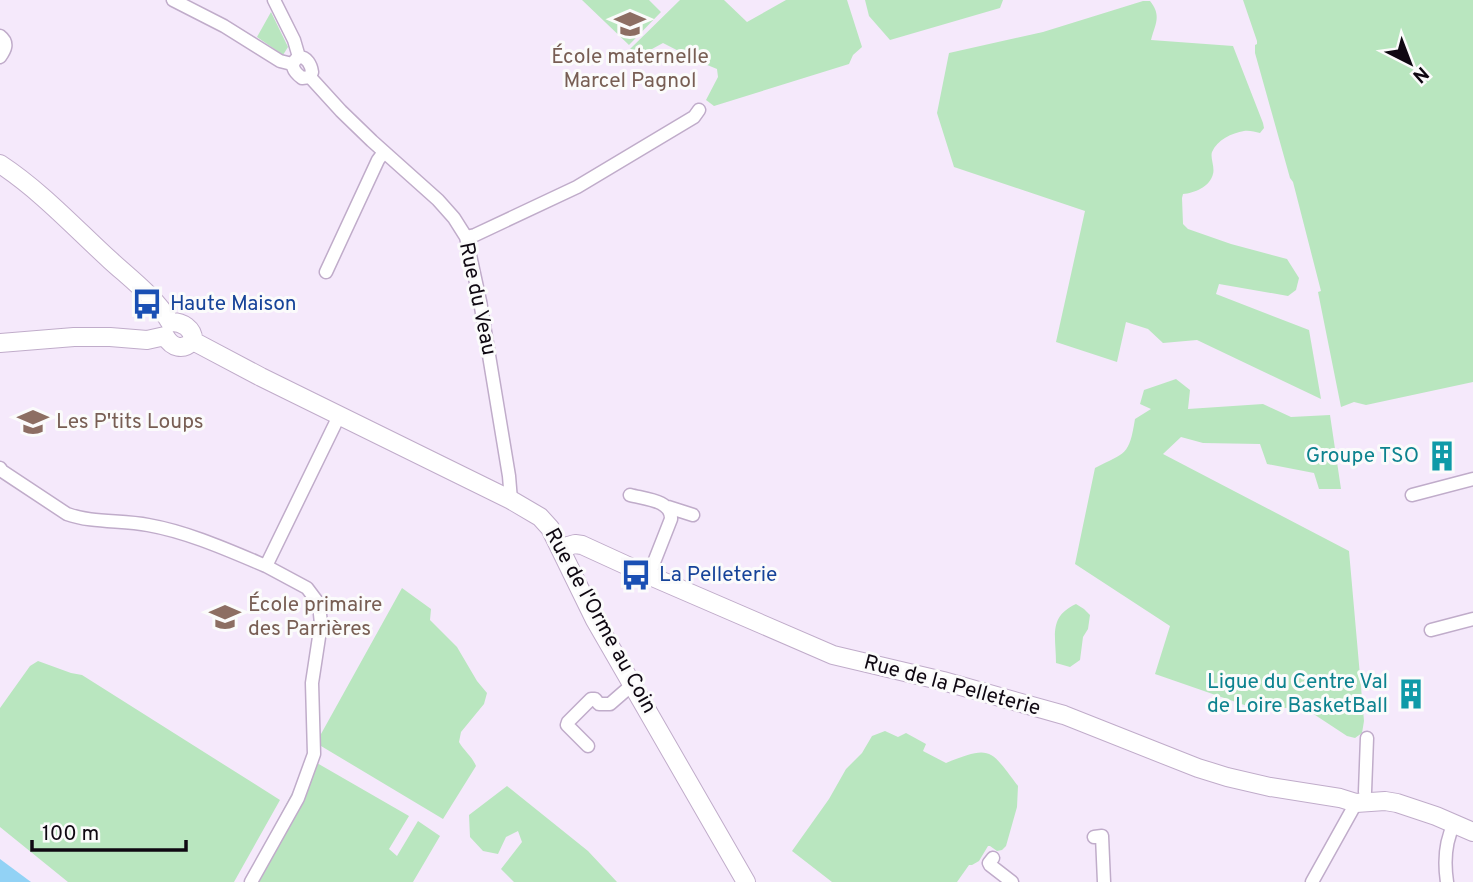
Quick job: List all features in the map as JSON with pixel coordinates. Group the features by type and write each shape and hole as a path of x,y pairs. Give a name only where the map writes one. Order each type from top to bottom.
{"main road":[{"path":"0,164 22,180 143,289 160,306 168,329 148,340 74,337 0,344"},
{"name":"Rue de l'Orme au Coin","path":"168,329 177,322 186,326 192,332 193,341 222,358 512,500 545,521 561,548 595,620 746,882"},
{"name":"Rue de la Pelleterie","path":"561,548 582,545 833,654 1064,715 1198,768 1270,787 1340,798 1358,799 1382,790 1393,792 1419,804 1436,816 1473,832"}],"street":[{"path":"173,0 225,26 280,61 296,61"},
{"name":"Rue du Veau","path":"274,0 294,40 296,61 307,60 312,72 310,77 341,111 438,200 466,237 480,301 512,500"},
{"path":"0,36 6,45 0,57"},
{"path":"466,237 577,187 694,117 699,110"},
{"path":"326,272 384,152"},
{"path":"266,566 339,416"},
{"path":"0,468 67,514 166,529 233,552 307,588 319,604 321,624 312,683 314,754 298,798 251,882"},
{"path":"1412,495 1473,479"},
{"path":"629,495 693,515"},
{"path":"649,575 671,519 672,514 668,508"},
{"path":"1431,630 1473,619"},
{"path":"588,746 567,725 568,722 592,699 599,704 610,704 633,684"},
{"path":"1312,882 1358,799 1367,738"},
{"path":"1447,882 1447,842 1454,824"},
{"path":"1094,836 1102,836 1104,882"},
{"path":"993,858 990,865 1012,882"}],"green space":[{"name":"École maternelle Marcel Pagnol","path":"582,0 649,0 661,12 629,45"},
{"path":"680,0 724,0 747,22 786,0 847,0 862,47 853,55 849,64 714,106 706,100 718,77 717,69 663,43 641,55 630,49"},
{"path":"865,0 1003,0 1000,8 890,40 869,16"},
{"path":"1243,0 1473,0 1473,382 1366,405 1354,402 1341,407 1318,292 1321,291 1293,182 1255,53 1257,41"},
{"path":"1150,1 1156,11 1151,40 1233,46 1264,128 1260,133 1235,133 1217,144 1212,154 1213,171 1209,182 1183,194 1183,224 1188,229 1231,244 1287,259 1299,278 1296,290 1288,296 1219,284 1216,294 1309,330 1321,399 1197,340 1163,343 1148,329 1126,322 1117,362 1056,342 1085,211 954,167 937,113 949,53 1043,32"},
{"path":"271,12 288,47 283,55 257,37"},
{"path":"1176,379 1190,390 1188,409 1263,404 1291,417 1330,415 1341,489 1319,489 1314,473 1267,464 1260,444 1203,443 1181,437 1163,454 1349,551 1364,721 1362,733 1355,738 1347,736 1301,708 1253,708 1155,674 1170,626 1075,564 1095,468 1120,455 1128,447 1135,419 1151,409 1140,404 1144,390"},
{"path":"402,588 431,609 430,620 457,647 487,693 484,704 461,732 459,742 476,766 443,819 316,743"},
{"path":"1076,604 1090,615 1080,660 1070,667 1056,663 1055,636 1057,621 1067,609"},
{"path":"38,661 82,675 280,800 234,882 68,882 0,827 0,708 30,666"},
{"path":"885,731 898,737 906,733 926,744 923,751 946,763 972,754 988,754 1001,764 1018,786 1017,807 1006,846 997,851 988,846 979,861 969,865 957,882 832,882 792,851 829,799 846,769 862,753 872,736"},
{"path":"310,759 409,816 389,849 397,856 418,821 440,836 413,882 245,882"},
{"path":"507,786 588,851 617,882 514,882 501,869 522,842 518,831 506,837 498,854 483,851 470,837 469,815"}],"water":[{"path":"0,859 31,882 0,882"}],"place":[{"name":"École maternelle Marcel Pagnol","path":"630,24"},
{"name":"Haute Maison","path":"147,304"},
{"name":"Les P'tits Loups","path":"33,422"},
{"name":"Groupe TSO","path":"1442,456"},
{"name":"La Pelleterie","path":"636,575"},
{"name":"École primaire des Parrières","path":"225,617"},
{"name":"Ligue du Centre Val de Loire BasketBall","path":"1411,694"}]}
